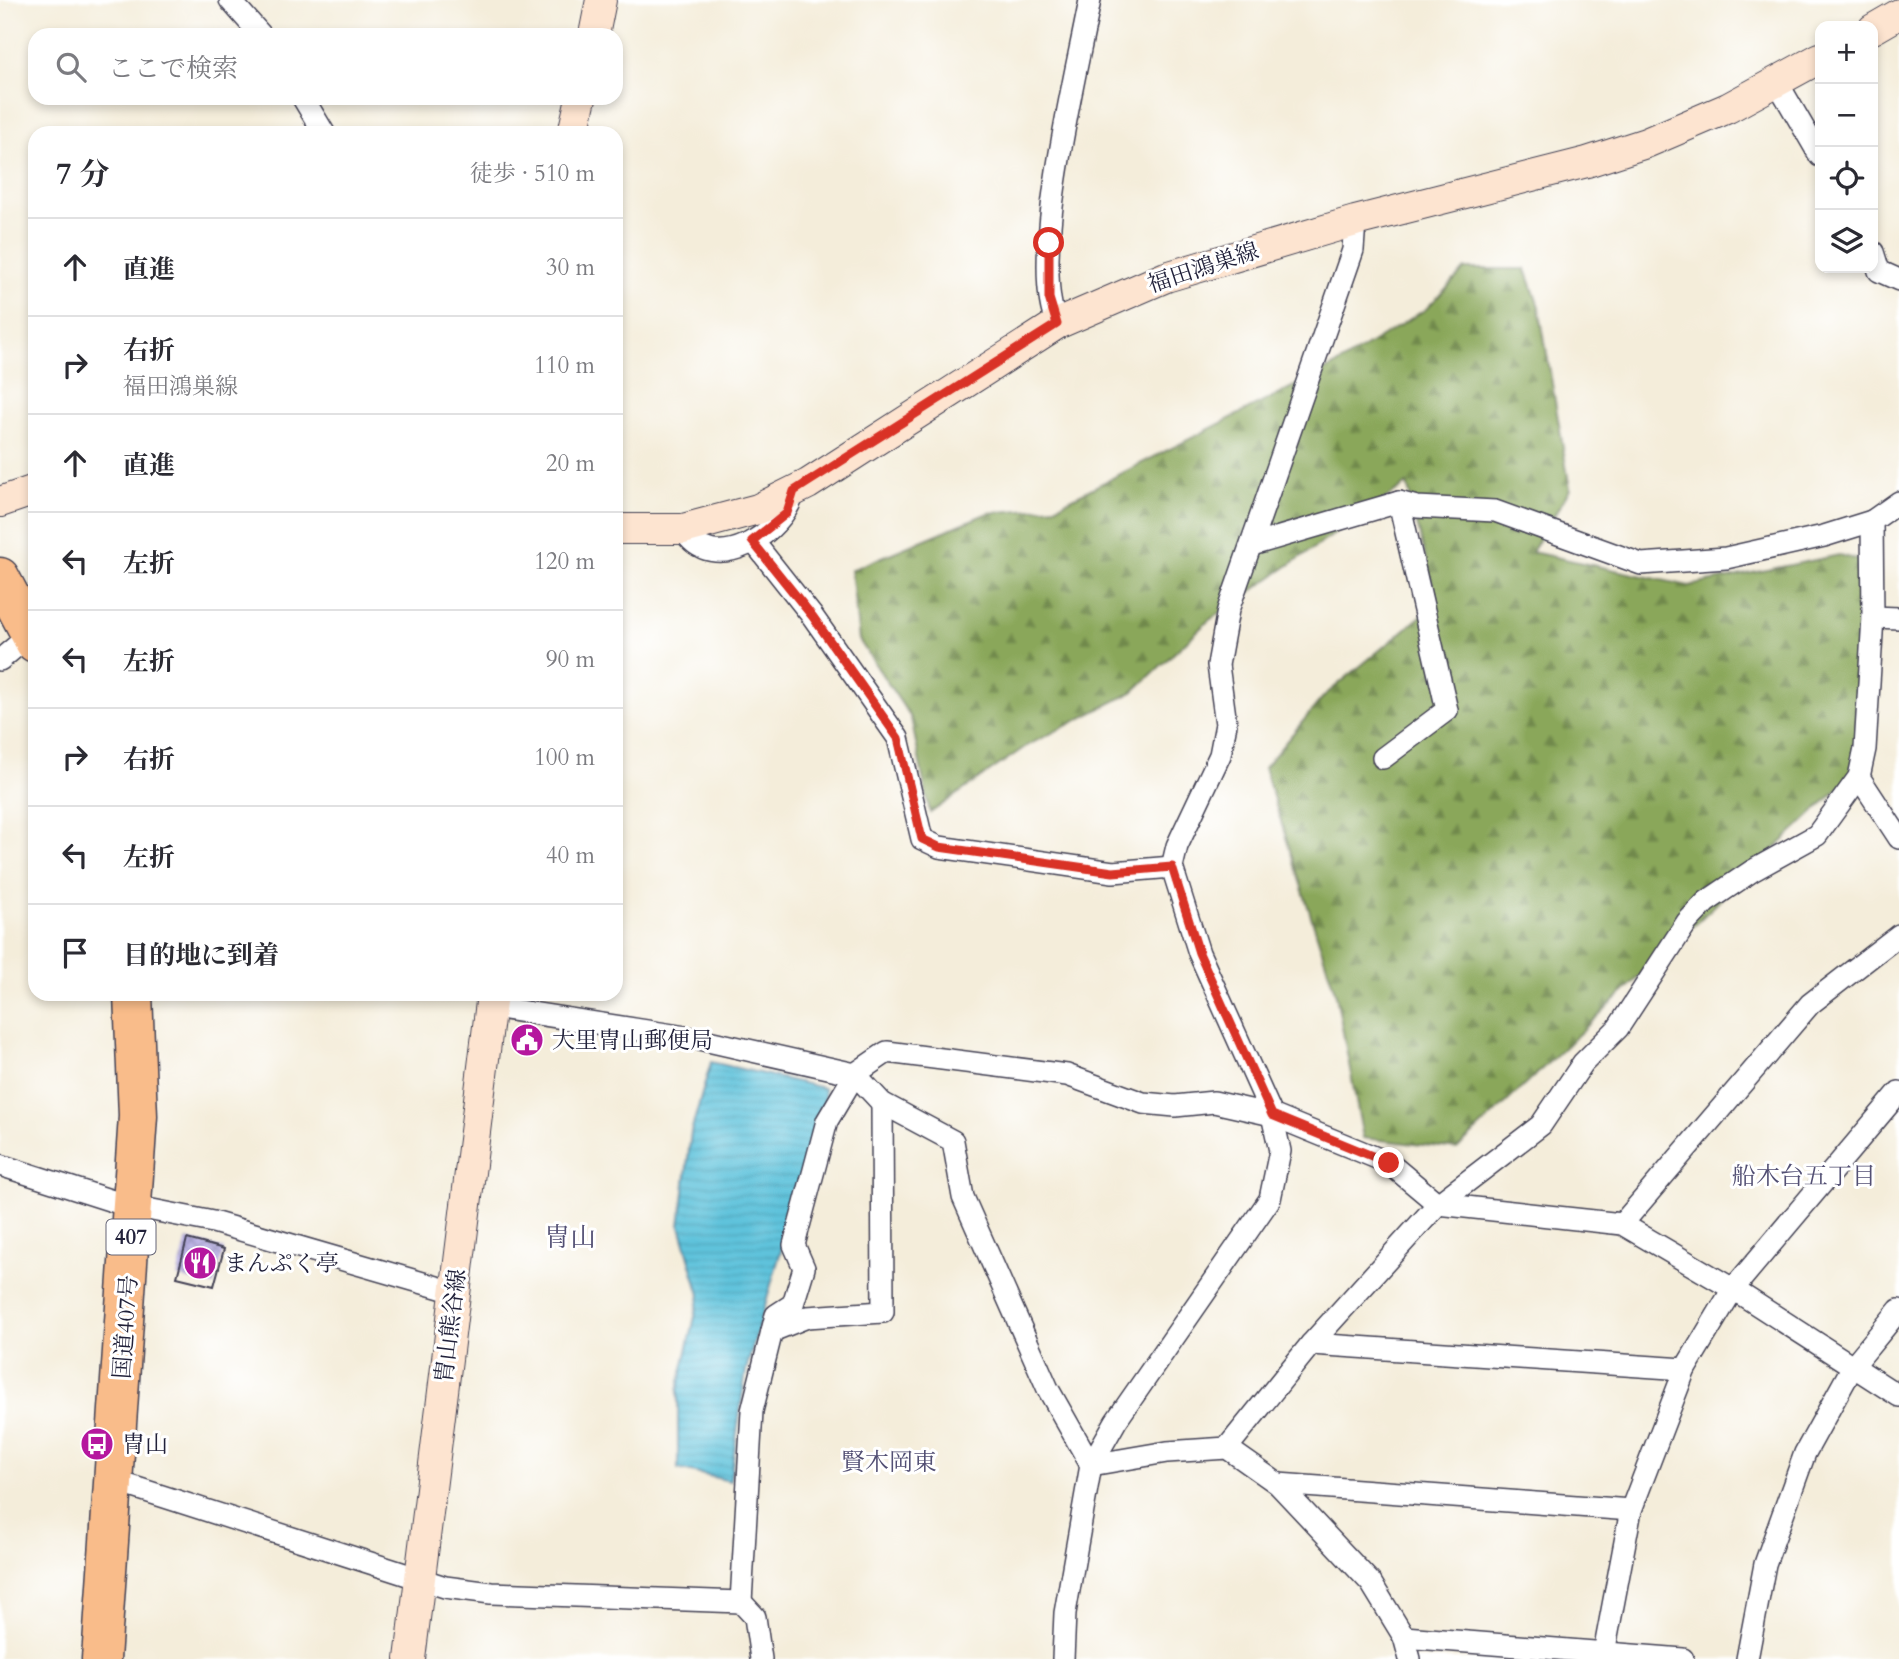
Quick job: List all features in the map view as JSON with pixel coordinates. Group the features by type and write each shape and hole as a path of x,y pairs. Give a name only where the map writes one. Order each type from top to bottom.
{"highway":[{"path":"0,577 28,629"},
{"name":"国道407号","path":"101,1659 138,1116 133,1001"}],"main road":[{"path":"595,28 601,0"},
{"path":"1878,26 1899,15"},
{"name":"福田鴻巣線","path":"623,530 683,529 758,509 794,491 1057,324 1166,277 1355,221 1587,162 1646,143 1704,120 1815,61"},
{"path":"575,126 579,105"},
{"path":"0,502 28,492"},
{"name":"胄山熊谷線","path":"410,1659 492,1001"}],"street":[{"path":"230,0 255,28"},
{"path":"1057,324 1049,298 1051,210 1090,0"},
{"path":"1777,82 1815,147"},
{"path":"307,105 320,126"},
{"path":"1063,1659 1065,1614 1091,1465 1116,1421 1270,1199 1280,1150 1272,1115 1199,953 1172,867 1177,846 1220,755 1226,724 1218,665 1228,610 1353,250 1355,221"},
{"path":"1878,268 1879,271 1899,280"},
{"path":"683,529 691,544 706,551 731,551 752,541 787,513 794,491"},
{"path":"1252,545 1399,502 1418,507 1495,511 1641,564 1726,558 1824,536 1872,521 1899,502"},
{"path":"1383,758 1447,710 1399,502"},
{"path":"1227,1448 1311,1344 1438,1204 1541,1125 1583,1063 1618,1028 1687,922 1706,902 1752,871 1817,835 1859,777 1865,749 1873,617 1872,521"},
{"path":"752,541 813,617 898,738 922,839 939,847 1071,868 1113,872 1172,867"},
{"path":"1873,617 1899,618"},
{"path":"0,660 28,641"},
{"path":"1859,777 1899,838"},
{"path":"1622,1224 1810,1004 1899,935"},
{"path":"497,1001 699,1039 855,1074 882,1103 953,1140 963,1197 1048,1389 1091,1465"},
{"path":"741,1602 752,1410 776,1315 793,1304 804,1268 794,1245 827,1121 855,1074 887,1052 1067,1075 1143,1103 1175,1106 1214,1102 1272,1115 1389,1163 1438,1204 1622,1224 1733,1289 1899,1396"},
{"path":"1604,1653 1631,1510 1685,1369 1733,1289 1899,1092"},
{"path":"772,1331 807,1317 883,1312 882,1103"},
{"path":"0,1165 133,1206 213,1222 454,1292"},
{"path":"1747,1659 1769,1551 1805,1453 1853,1366 1899,1310"},
{"path":"1311,1344 1685,1369"},
{"path":"1091,1465 1167,1452 1227,1448 1278,1483 1371,1583 1404,1637 1410,1659"},
{"path":"115,1481 421,1581 491,1593 741,1602 755,1617 761,1659"},
{"path":"1278,1483 1631,1510"},
{"path":"1404,1637 1683,1659"}],"green space":[{"path":"1465,269 1526,269 1539,307 1570,489 1532,552 1689,586 1839,555 1860,560 1855,773 1457,1149 1363,1138 1336,995 1264,768 1324,696 1437,603 1407,484 1208,621 1133,692 1028,745 930,813 911,718 859,640 851,570 988,513 1055,507 1338,364 1426,309"}],"water":[{"path":"711,1062 824,1088 825,1100 746,1370 730,1481 678,1469 678,1390 700,1295 680,1226 691,1132"}],"building":[{"name":"まんぷく亭","path":"187,1239 224,1249 214,1286 177,1277"}],"place":[{"name":"大里冑山郵便局","path":"527,1040"},
{"name":"まんぷく亭","path":"200,1263"},
{"name":"冑山","path":"97,1444"}],"district":[{"name":"船木台五丁目","path":"1804,1176"},
{"name":"冑山","path":"570,1237"},
{"name":"賢木岡東","path":"889,1462"}],"route":[{"path":"1049,243 1049,298 1057,324 794,491 787,513 752,541 813,617 898,738 922,839 939,847 1071,868 1113,872 1172,867 1199,953 1272,1115 1389,1163"}]}
